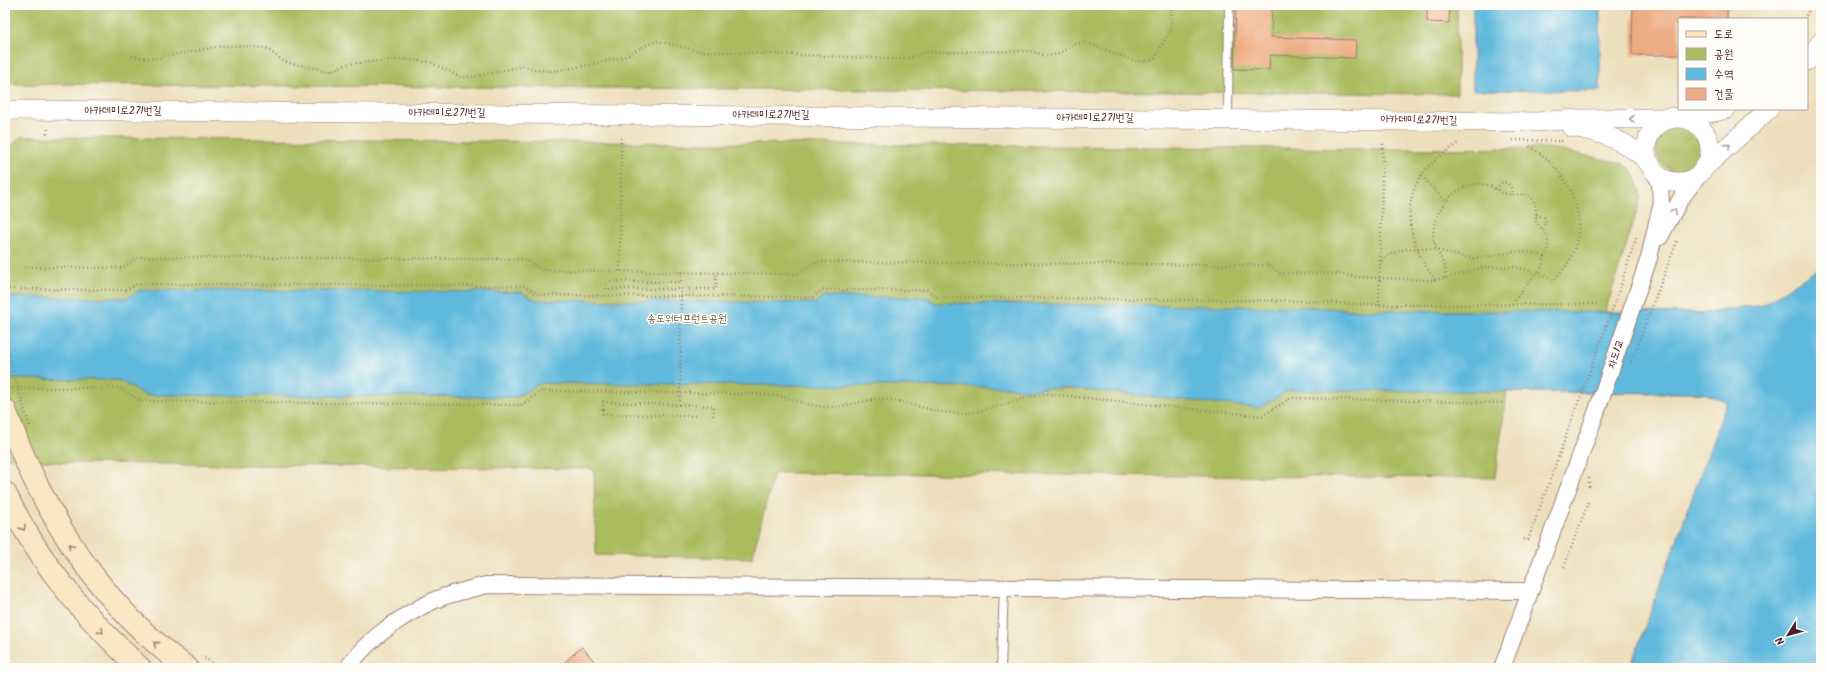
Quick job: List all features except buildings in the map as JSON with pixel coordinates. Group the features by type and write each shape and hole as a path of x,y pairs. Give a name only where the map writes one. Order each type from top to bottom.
{"main road":[{"path":"15,421 48,507 63,534 82,561 117,606 135,625 160,647 191,660"},
{"path":"5,493 26,533 72,599 99,629 140,668"}],"street":[{"path":"1808,60 1821,42"},
{"name":"아카데미로271번길","path":"5,110 1228,118 1538,122"},
{"path":"1649,258 1661,205 1660,184 1646,148 1650,134 1660,124 1672,118 1708,114 1722,110"},
{"path":"1538,122 1590,131 1623,142 1638,152 1663,178 1676,182 1689,180 1700,173 1768,110"},
{"path":"1538,122 1582,119 1680,118 1693,122 1703,130 1707,136 1710,149 1708,162 1680,200 1649,258"},
{"name":"차도1교","path":"1502,668 1596,413 1649,258"},
{"path":"348,668 353,659 389,626 435,600 486,585 1530,591"}],"lane":[{"path":"1228,118 1229,5"},
{"path":"1001,668 1004,588"}],"path":[{"path":"132,56 151,59 222,46 242,46 266,48 285,62 329,71 348,64 402,59 430,62 461,77 473,78 523,66 537,70 552,71 584,66 623,57 648,44 658,41 699,51 897,59 913,57 925,52 1029,51 1048,56 1058,54 1075,44 1085,42 1131,60 1146,62 1155,58 1171,28 1172,5"},
{"path":"1805,18 1812,5"},
{"path":"47,134 48,127"},
{"path":"620,271 621,137"},
{"path":"1379,305 1383,142"},
{"path":"1435,280 1424,265 1417,248 1410,225 1410,207 1415,188 1422,176 1438,158 1458,143"},
{"path":"24,267 122,268 139,257 524,259 542,270 797,274 816,262 1269,265 1280,274 1342,274 1354,277 1435,280 1445,279 1477,269 1495,266 1516,267 1554,280 1565,267 1576,241 1578,232 1578,210 1572,191 1559,171 1541,152 1527,145"},
{"path":"1422,176 1445,202"},
{"path":"1496,189 1502,182 1506,183 1511,188 1512,194"},
{"path":"1445,279 1446,272 1434,238 1435,224 1438,214 1445,202 1460,189 1472,184 1484,185 1503,193 1525,194 1531,197 1535,202 1536,222 1547,234 1549,242 1545,257 1537,273 1512,304"},
{"path":"1536,215 1542,216 1546,220 1542,229"},
{"path":"1524,539 1528,540 1618,294 1639,228"},
{"path":"1629,368 1679,236"},
{"path":"1381,261 1396,251 1417,248 1437,250 1466,258 1515,251 1534,253 1545,257"},
{"path":"682,272 681,282 606,280 606,289 716,289 716,272"},
{"path":"5,289 126,290 137,284 525,286 539,295 813,297 822,290 927,290 937,297 1309,301 1379,305 1597,304"},
{"path":"680,405 681,289"},
{"path":"5,332 12,369 15,421 33,434"},
{"path":"5,388 120,388 141,401 521,405 542,392 755,394 783,397 814,406 829,407 844,406 881,399 904,402 939,412 961,413 985,410 1026,397 1048,394 1262,416 1292,398 1505,402"},
{"path":"695,416 603,414 603,402 714,406 713,417"},
{"path":"1564,567 1589,500"},
{"path":"191,660 220,668"}],"green space":[{"path":"5,5 1457,5 1457,94 15,84 5,76"},
{"path":"1678,127 1690,131 1696,137 1700,149 1696,161 1690,167 1678,171 1666,167 1660,161 1656,149 1660,137 1666,131"},
{"name":"송도워터프런트공원","path":"20,137 1391,149 1549,148 1622,163 1630,168 1635,175 1640,190 1640,199 1605,312 1704,313 1704,393 1507,392 1495,478 774,473 752,558 596,555 594,469 70,463 5,458 5,271 9,270 6,152"}],"water":[{"path":"1473,5 1600,5 1600,91 1473,90"},
{"path":"1821,267 1821,668 1630,668 1727,402 1704,393 1289,390 1259,408 1067,388 1024,390 1006,387 540,383 516,397 145,395 119,380 5,379 5,297 127,298 140,290 521,292 535,300 815,303 824,297 926,297 935,303 1312,307 1354,310 1704,313 1763,305"}]}
